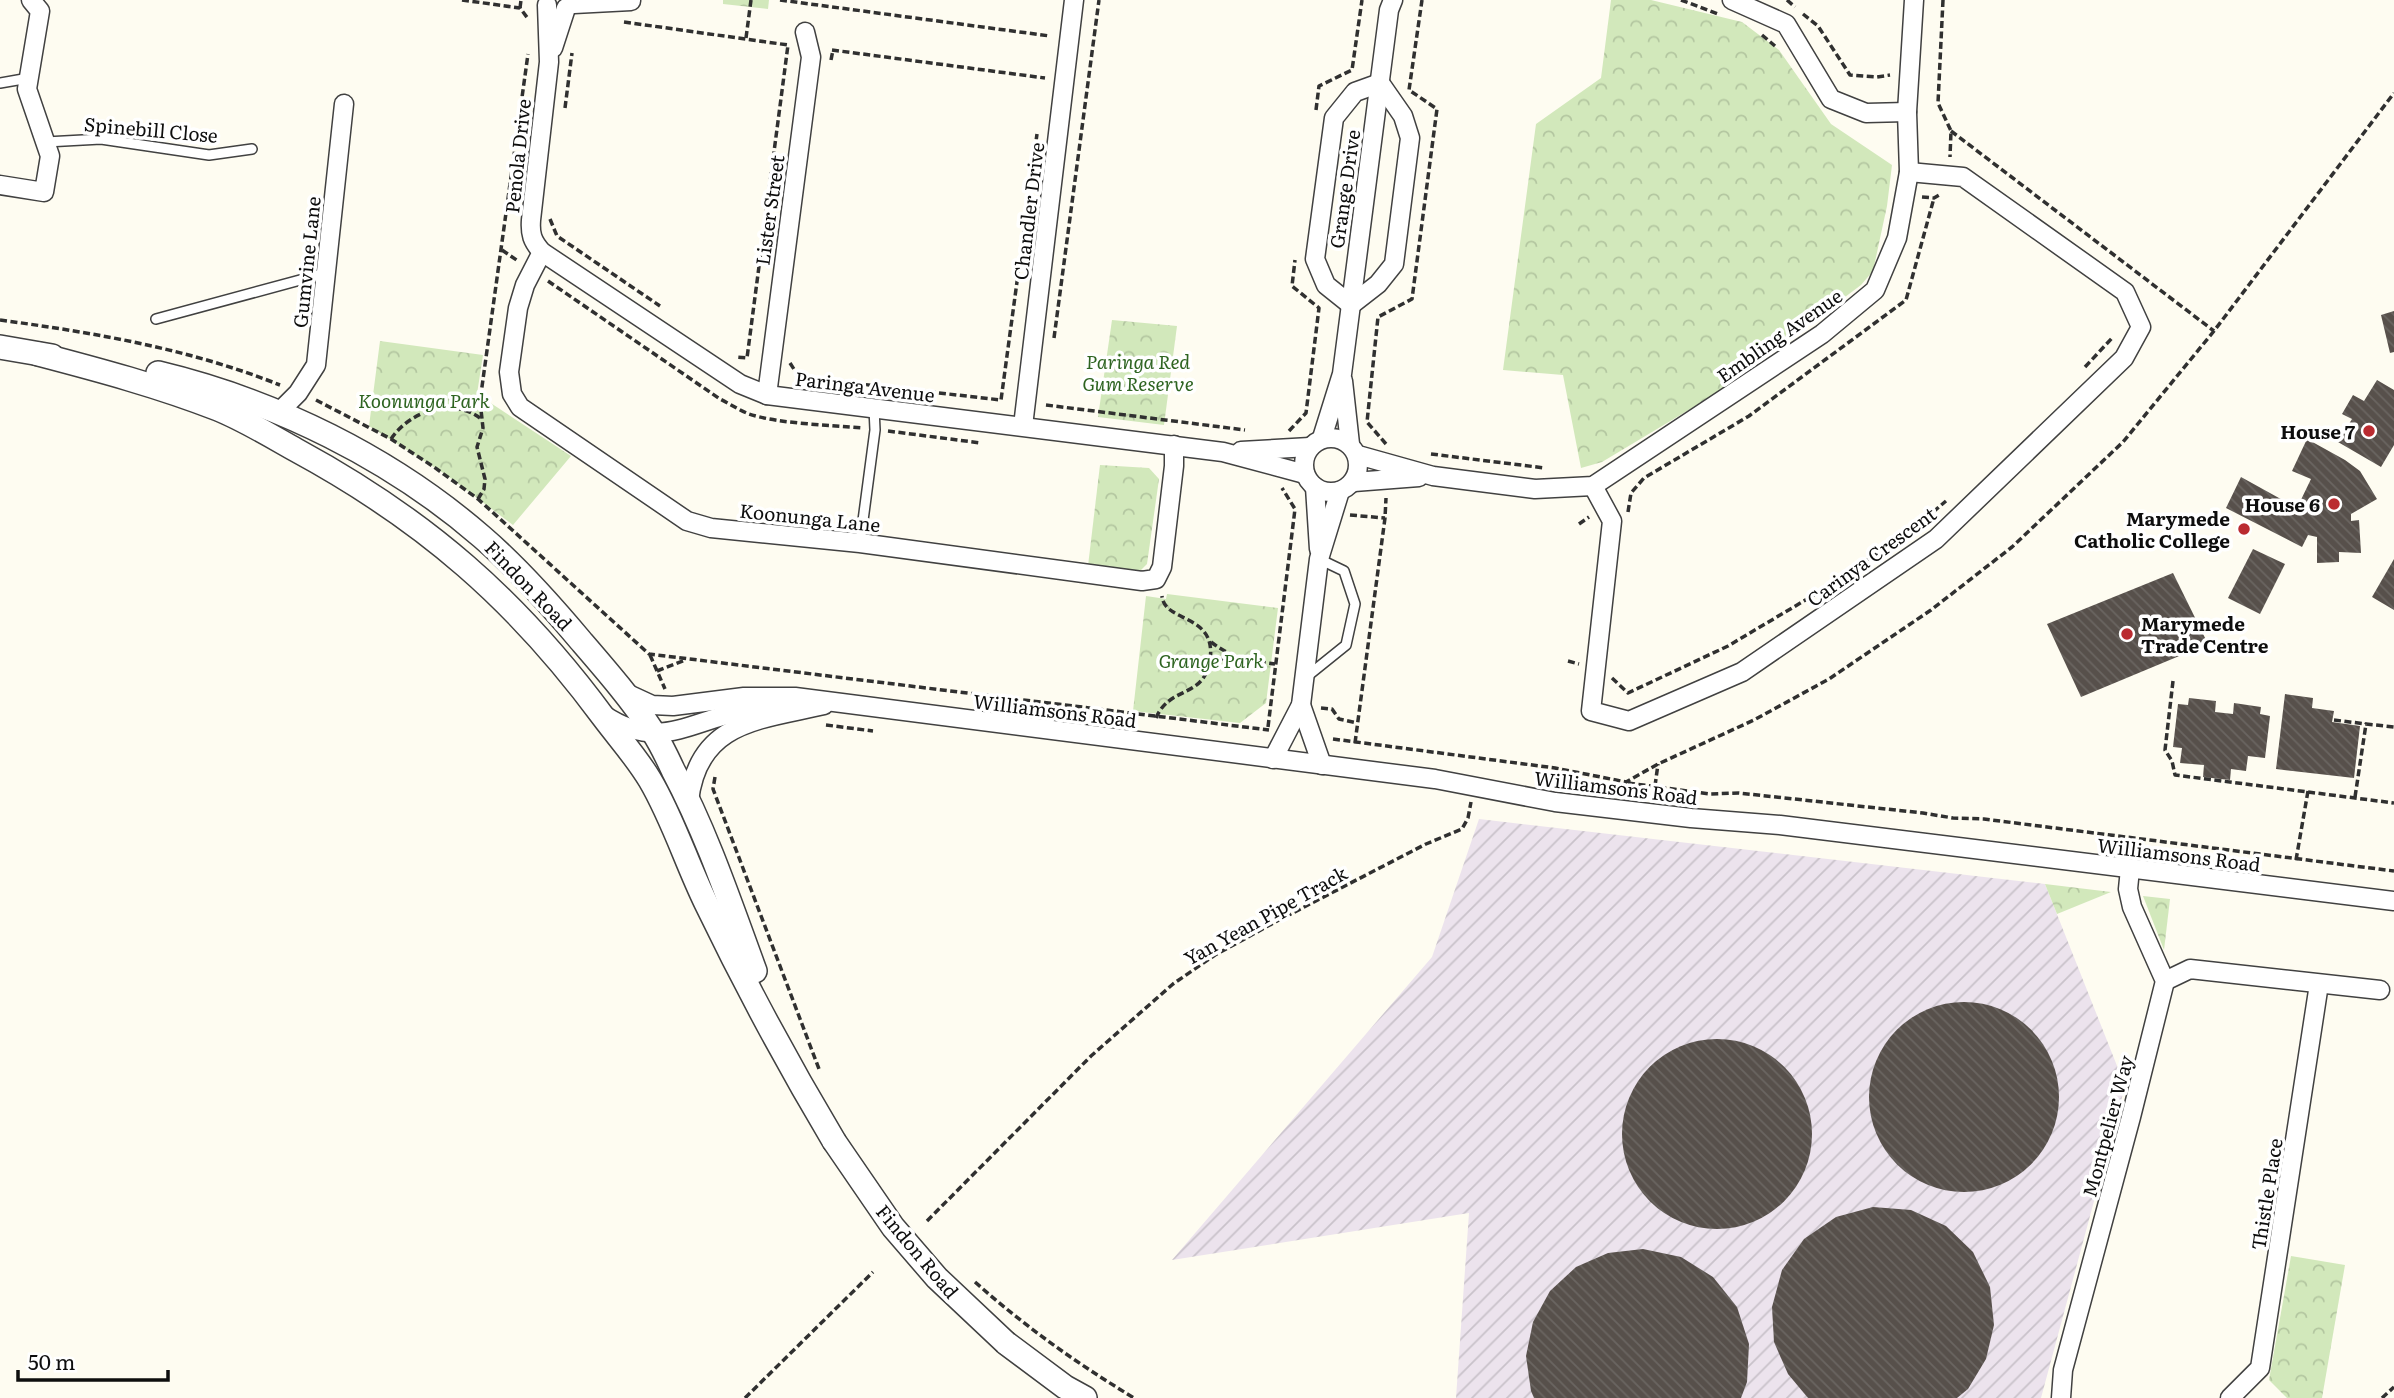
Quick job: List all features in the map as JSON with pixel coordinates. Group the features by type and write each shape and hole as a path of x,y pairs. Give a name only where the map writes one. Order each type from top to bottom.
{"street":[{"path":"0,185 44,192 51,156 27,89 40,11 32,0"},
{"path":"546,3 556,9 572,4 631,1 629,0"},
{"name":"Chandler Drive","path":"1023,426 1074,0"},
{"path":"1732,0 1786,24 1830,99 1867,113 1908,112"},
{"name":"Embling Avenue","path":"1593,486 1822,334 1875,290 1898,238 1909,172 1908,112 1914,0"},
{"name":"Penola Drive","path":"542,252 530,233 549,62 546,3"},
{"name":"Grange Drive","path":"1316,442 1342,374 1390,3"},
{"name":"Penola Drive","path":"549,62 572,4"},
{"name":"Lister Street","path":"767,395 811,57 807,40"},
{"path":"1380,83 1403,116 1409,138 1394,264 1378,284 1350,305 1326,285 1315,259 1334,118 1355,92 1380,83"},
{"name":"Gumvine Lane","path":"278,413 298,393 316,365 344,104"},
{"name":"Carinya Crescent","path":"1593,486 1612,521 1591,711 1629,721 1742,672 1936,540 2124,358 2141,327 2125,292 1963,177 1909,172"},
{"name":"Paringa Avenue","path":"542,252 740,384 767,395 1223,452 1310,480"},
{"name":"Koonunga Lane","path":"542,252 518,308 509,372 512,394 520,407 687,521 711,528 860,543 1142,581 1156,579"},
{"name":"Findon Road","path":"0,347 161,373 218,389 278,413 360,453 405,479 458,517 507,559 549,603 624,692 652,732 690,800 791,1067"},
{"name":"Findon Road","path":"38,354 154,385 221,411 342,475 446,547 499,595 538,634 648,776 666,808 705,901 791,1067 834,1141 893,1227 969,1310 1006,1343 1065,1387 1085,1398"},
{"name":"Grange Drive","path":"1342,374 1354,449"},
{"path":"1273,759 1301,705 1319,559 1310,480 1304,461 1316,442 1335,437 1388,472"},
{"name":"Paringa Avenue","path":"1223,452 1316,442"},
{"path":"1156,579 1162,567 1174,445"},
{"path":"1319,559 1347,486 1359,467 1354,449"},
{"path":"1310,480 1328,492 1388,472 1535,489 1593,486"},
{"name":"Williamsons Road","path":"624,692 652,705 673,706 744,697 795,697 1322,765 1474,786 1568,803 1691,818 1780,825 2394,901"},
{"path":"690,800 692,779 698,763 726,733 748,722 834,703"},
{"name":"Williamsons Road","path":"652,732 668,733 744,711 834,703"},
{"path":"1301,705 1322,765"},
{"path":"648,776 646,759 654,719 673,706"},
{"path":"600,712 632,730 652,732"},
{"path":"2130,869 2128,889 2132,907 2165,981 2190,970 2380,990"},
{"name":"Montpelier Way","path":"2062,1398 2063,1370 2132,1118 2165,981"},
{"name":"Thistle Place","path":"2230,1398 2260,1368 2319,984"}],"lane":[{"path":"0,83 29,78"},
{"name":"Spinebill Close","path":"46,142 101,139 209,155 252,149"},
{"path":"156,319 326,273"},
{"path":"860,543 874,430 874,408"},
{"path":"1304,679 1346,645 1355,604 1344,571 1319,559"}],"path":[{"path":"462,0 520,8 532,25"},
{"path":"520,8 522,0"},
{"path":"746,38 751,0"},
{"path":"780,0 1050,36"},
{"path":"1054,338 1099,0"},
{"path":"1312,736 1355,743 1385,517 1391,449 1367,422 1378,317 1412,299 1437,109 1409,90 1422,0"},
{"path":"1787,0 1818,26 1850,75 1890,76 1891,64"},
{"path":"616,21 788,45 807,40 833,50 1045,78 1046,70"},
{"path":"564,109 574,41"},
{"path":"726,351 737,358 747,358 788,45"},
{"path":"831,64 833,50"},
{"path":"478,499 484,489 485,479 477,447 483,428 480,401 529,51"},
{"path":"1951,131 2214,331"},
{"path":"790,363 799,376 1002,400 1037,132"},
{"path":"1628,520 1631,493 1644,478 1749,416 1906,300 1934,198"},
{"path":"550,218 557,236 670,312"},
{"path":"502,250 720,399 751,414 981,443"},
{"path":"1284,435 1306,413 1319,308"},
{"path":"0,320 131,340 252,374 320,401 391,439 478,499 649,654 663,684"},
{"path":"2083,369 2120,329"},
{"path":"1047,392 1045,406 1257,432"},
{"path":"391,439 410,419 423,412 462,408 480,401"},
{"path":"462,408 481,419"},
{"path":"1430,454 1548,469"},
{"path":"1267,730 1295,509 1275,478"},
{"path":"1610,668 1610,677 1628,693 1728,646 1829,586 1913,529 1955,493"},
{"path":"1156,579 1162,601 1167,608 1194,623 1212,642 1231,656 1275,664"},
{"path":"1156,718 1168,700 1193,689 1201,682 1210,664 1212,642"},
{"path":"649,654 1287,733"},
{"path":"1210,664 1231,656"},
{"path":"657,671 687,659"},
{"path":"2173,681 2165,750 2172,761 2175,775 2394,803"},
{"path":"2333,720 2394,727"},
{"path":"2355,797 2366,724"},
{"path":"825,725 873,731"},
{"name":"Yan Yean Pipe Track","path":"928,1221 1091,1056 1173,984 1215,954 1426,844 1462,829 1468,818 1479,759 1355,743"},
{"path":"1655,786 1658,764"},
{"path":"718,766 713,789 820,1072"},
{"path":"1626,782 1710,794 1739,793 1984,820 2394,871"},
{"path":"2297,860 2308,790"},
{"path":"744,1398 873,1272"},
{"path":"966,1274 1042,1338 1134,1398"},
{"path":"2382,1398 2394,1387"}],"shaded area":[{"path":"1479,819 2045,884 2125,1086 2041,1398 1456,1398 1469,1213 1172,1260 1432,957"}],"green space":[{"path":"723,0 769,0 768,9 723,4"},
{"path":"1611,0 1651,0 1742,22 1779,50 1831,124 1892,165 1887,206 1873,271 1861,285 1717,393 1602,462 1581,468 1563,375 1503,370 1536,124 1601,78"},
{"name":"Paringa Red Gum Reserve","path":"1112,320 1177,326 1164,425 1098,417"},
{"name":"Koonunga Park","path":"380,341 483,355 477,394 571,456 513,525 445,474 369,426"},
{"path":"1100,465 1149,468 1159,479 1147,564 1138,573 1088,566"},
{"name":"Grange Park","path":"1167,594 1278,608 1266,703 1240,723 1133,711 1146,596 1166,599"},
{"path":"2045,884 2111,892 2057,914"},
{"path":"2143,896 2170,899 2164,950"},
{"path":"2291,1256 2345,1265 2322,1398 2287,1398 2269,1380"}],"building":[{"path":"2394,311 2394,352 2390,353 2381,315"},
{"name":"House 7","path":"2377,380 2394,390 2394,445 2381,467 2338,442 2352,419 2342,414 2353,395 2364,401"},
{"name":"House 6","path":"2307,439 2360,471 2377,499 2351,514 2351,521 2359,520 2361,553 2339,552 2339,562 2317,563 2317,537 2308,535 2302,547 2226,508 2241,477 2297,508 2311,479 2292,471"},
{"path":"2253,549 2285,564 2260,614 2228,598"},
{"path":"2394,559 2394,610 2372,597"},
{"name":"Marymede Trade Centre","path":"2173,573 2208,644 2081,697 2047,624"},
{"path":"2285,694 2313,698 2312,708 2334,711 2332,722 2360,726 2354,778 2276,769"},
{"path":"2189,698 2216,701 2215,712 2233,714 2234,703 2261,707 2260,714 2270,716 2265,758 2248,756 2246,771 2231,769 2230,780 2203,777 2204,765 2180,763 2182,748 2173,747 2178,704 2188,705"},
{"path":"1964,1002 2000,1009 2031,1030 2052,1061 2059,1097 2052,1133 2031,1164 2000,1185 1964,1192 1928,1185 1897,1164 1876,1133 1869,1097 1876,1061 1897,1030 1928,1009"},
{"path":"1717,1039 1753,1046 1784,1067 1805,1098 1812,1134 1805,1170 1784,1201 1753,1222 1717,1229 1681,1222 1650,1201 1629,1170 1622,1134 1629,1098 1650,1067 1681,1046"},
{"path":"1873,1207 1911,1210 1946,1226 1973,1252 1990,1287 1994,1325 1986,1359 1968,1389 1957,1398 1808,1398 1788,1374 1774,1342 1772,1307 1782,1270 1804,1239 1836,1217"},
{"path":"1643,1249 1681,1257 1713,1277 1737,1307 1749,1344 1747,1382 1741,1398 1534,1398 1526,1356 1533,1322 1550,1291 1576,1267 1608,1253"}],"place":[{"name":"House 7","path":"2369,431"},
{"name":"House 6","path":"2334,504"},
{"name":"Marymede Catholic College","path":"2244,529"},
{"name":"Marymede Trade Centre","path":"2127,634"}]}
